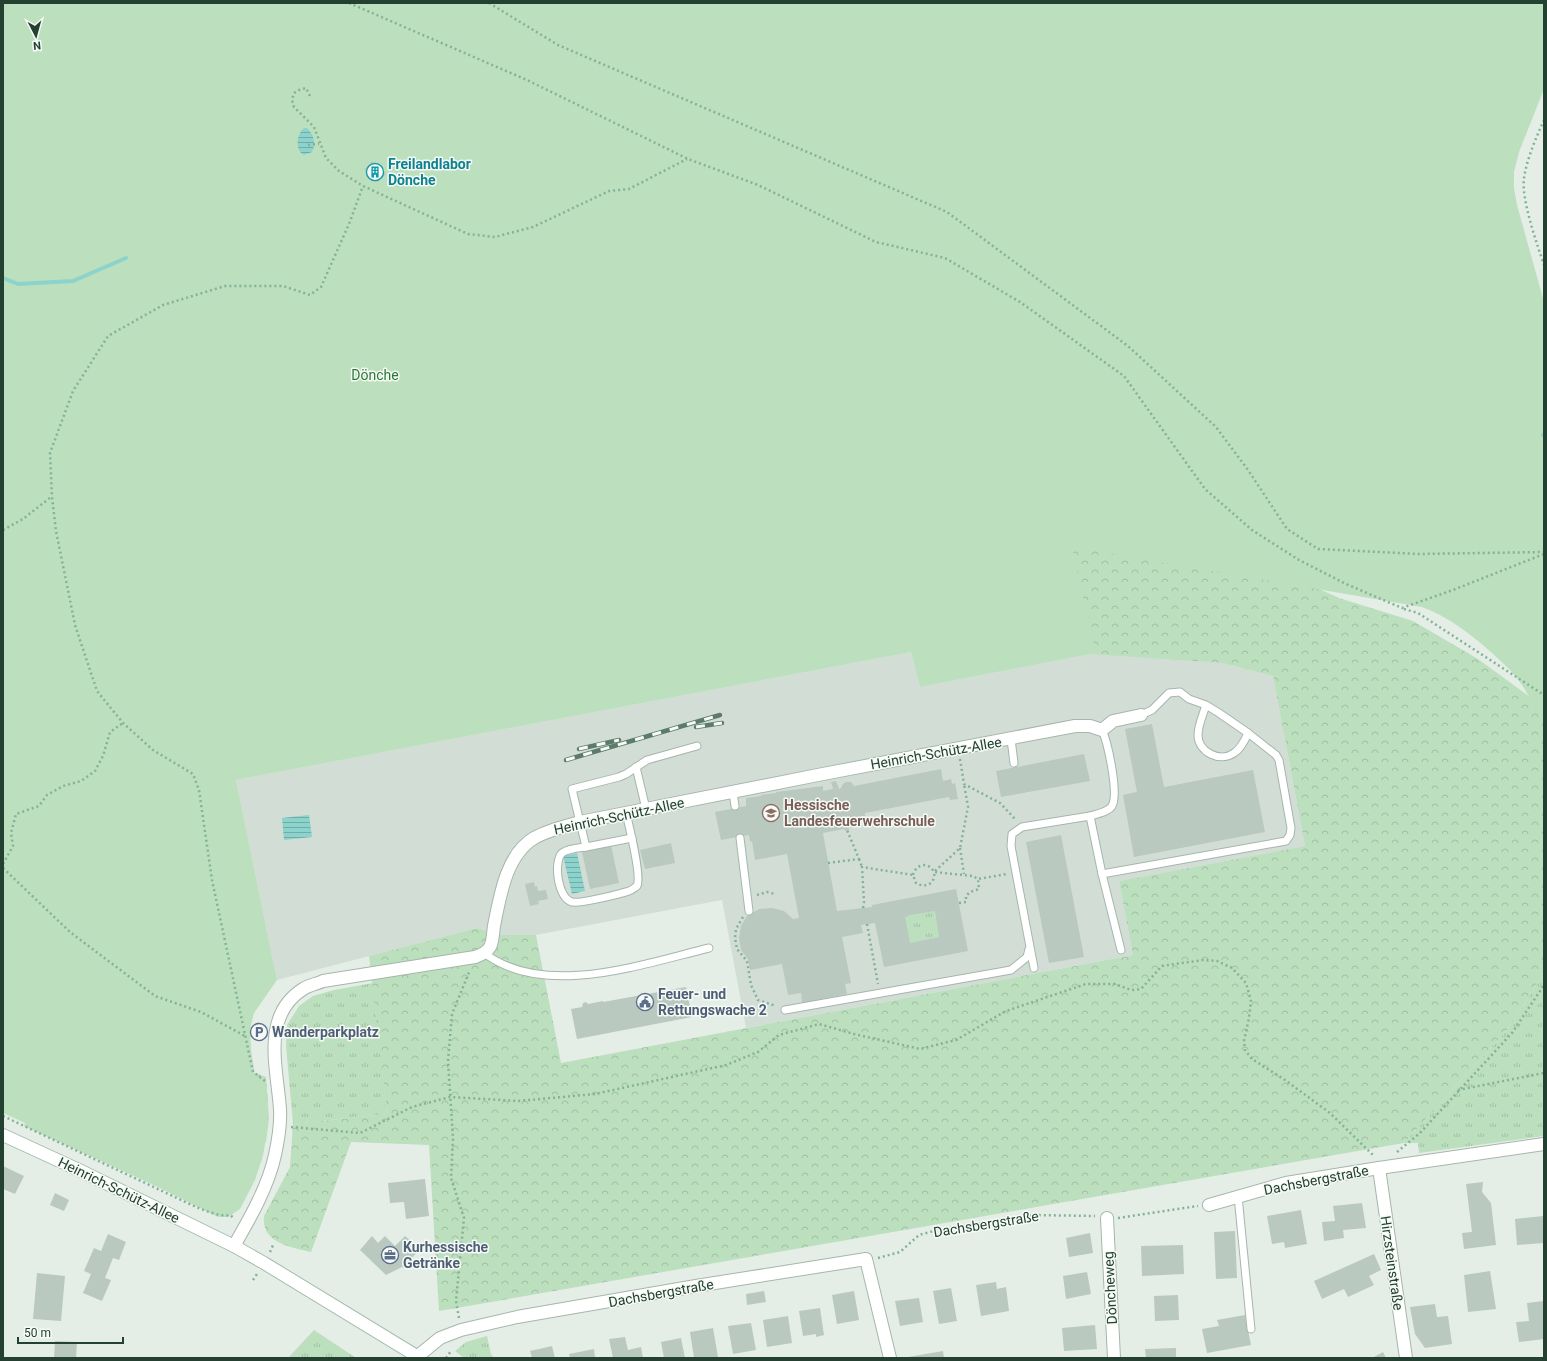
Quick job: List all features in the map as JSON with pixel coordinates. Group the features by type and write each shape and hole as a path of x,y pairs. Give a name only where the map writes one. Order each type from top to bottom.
{"street":[{"path":"1102,730 1113,721 1141,715"},
{"name":"Heinrich-Schütz-Allee","path":"480,955 490,946 505,875 518,854 533,839 554,829 580,822 1075,726 1090,726 1102,730"},
{"path":"234,1246 260,1196 274,1156 280,1111 275,1032 280,1016 288,1001 304,988 323,981 480,955"},
{"name":"Heinrich-Schütz-Allee","path":"3,1135 79,1170 234,1246 419,1357"},
{"name":"Dachsbergstraße","path":"1209,1205 1286,1183 1544,1144"},
{"name":"Hirzsteinstraße","path":"1379,1168 1406,1358"},
{"name":"Döncheweg","path":"1107,1218 1114,1358"},
{"path":"866,1259 890,1358"},
{"name":"Dachsbergstraße","path":"419,1357 440,1338 462,1330 517,1317 696,1286 866,1259"}],"lane":[{"path":"1102,874 1286,841 1290,835 1291,828 1279,760 1276,754 1219,712 1189,699 1180,692 1169,693 1152,710 1141,715"},
{"path":"1206,706 1198,735 1199,742 1205,752 1215,756 1225,757 1234,754 1241,747 1248,733"},
{"path":"1034,968 1011,846 1012,834 1022,827 1102,813 1112,806 1115,798 1114,787 1107,740 1102,730"},
{"path":"1011,739 1014,763"},
{"path":"586,847 572,789 626,774 647,760 697,746"},
{"path":"636,767 646,809"},
{"path":"733,792 735,806"},
{"path":"626,813 632,838 639,878 637,886 629,891 581,902 571,902 564,896 561,890 557,869 557,861 561,854 567,850 632,838"},
{"path":"1090,816 1102,874 1121,950"},
{"path":"740,838 749,911"},
{"path":"785,1010 1011,970 1027,957 1029,947"},
{"path":"480,955 516,970 544,975 570,975 606,972 709,948"},
{"path":"1238,1196 1251,1329"}],"path":[{"path":"349,3 527,80 688,158 758,185 876,242 945,258 1020,302 1124,376 1205,489 1252,530 1299,560 1346,584 1402,608 1418,613 1544,695"},
{"path":"489,3 558,45 947,212 1128,346 1216,427 1248,470 1287,529 1318,549 1419,554 1544,553"},
{"path":"310,96 306,88 294,93 292,100 294,107 314,128 319,144 326,158 339,171 363,186 468,234 495,237 532,227 609,191 629,189 688,158"},
{"path":"1544,120 1524,179 1526,202 1544,265"},
{"path":"308,145 319,144"},
{"path":"267,1087 264,1081 253,1072 212,880 199,790 193,774 154,750 123,723 97,691 75,625 56,531 52,497 50,453 73,391 108,336 163,305 225,286 283,286 310,295 321,287 349,224 363,186"},
{"path":"3,530 23,519 52,497"},
{"path":"1402,608 1453,590 1544,553"},
{"path":"3,864 14,846 11,833 16,814 39,806 47,795 63,786 81,781 95,771 103,756 110,732 123,723"},
{"path":"958,749 968,807 960,848 964,874"},
{"path":"964,784 1000,803 1022,827"},
{"path":"847,830 862,867 863,908"},
{"path":"934,872 960,848"},
{"path":"828,863 859,859"},
{"path":"925,865 930,866 935,876 929,885 924,886 916,883 914,875 915,870 918,867 925,865"},
{"path":"862,867 914,875"},
{"path":"3,868 70,932 155,996 201,1012 245,1036"},
{"path":"934,872 964,874 978,879 1016,873"},
{"path":"959,903 966,902 966,896 970,892 979,889 978,879"},
{"path":"775,894 767,892 757,894 749,911 740,920 736,929 735,938 738,949 747,961 751,985 758,1000 785,1010"},
{"path":"867,924 879,993"},
{"path":"462,1330 456,1301 464,1218 451,1178 453,1138 448,1061 452,1014 480,955"},
{"path":"280,1111 291,1128 360,1133 412,1107 450,1097 518,1101 595,1094 726,1065 758,1052 779,1035 819,1024 854,1034 920,1049 956,1040 1006,1011 1086,984 1115,984 1131,990 1141,989 1162,966 1203,960 1217,961 1232,968 1246,983 1251,1001 1244,1041 1245,1050 1252,1059 1285,1080 1330,1113 1376,1158 1379,1168"},
{"path":"1396,1153 1420,1133 1512,1033 1544,985"},
{"path":"1458,1090 1544,1073"},
{"path":"3,1116 196,1207 218,1215 230,1215 244,1228"},
{"name":"Dachsbergstraße","path":"866,1259 888,1256 900,1252 919,1235 937,1230 1032,1215 1091,1215 1107,1218 1123,1218 1209,1205"},
{"path":"446,1358 451,1351"}],"shaded area":[{"name":"Hessische Landesfeuerwehrschule","path":"911,652 920,687 1096,653 1222,663 1273,676 1305,846 1119,881 1133,955 746,1028 722,900 536,935 501,935 477,928 277,980 236,780"}],"green space":[{"name":"Dönche","path":"3,3 1544,3 1544,89 1519,152 1514,172 1514,188 1517,205 1544,302 1544,711 1538,712 1526,691 1511,671 1481,643 1458,626 1422,607 1072,547 1096,653 920,687 911,652 236,780 277,980 254,1013 250,1029 251,1050 255,1075 268,1095 268,1126 263,1156 255,1180 240,1209 228,1217 218,1217 158,1187 24,1126 25,1123 3,1113"},
{"path":"1047,529 1306,583 1339,598 1413,621 1478,659 1544,707 1544,973 1507,1030 1404,1143 439,1311 429,1145 351,1142 311,1252 287,1246 272,1238 264,1225 264,1216 290,1167 293,1124 387,1114 369,956 477,928 501,935 536,935 561,1063 1133,955 1119,881 1305,846 1273,676 1222,663 1048,651"},
{"path":"935,911 939,937 910,943 905,916"},
{"path":"1544,973 1544,1136 1419,1153 1418,1143 1404,1143 1507,1030"},
{"path":"373,983 387,1114 293,1124 286,1046 287,1025 299,1006 313,996 334,990"},
{"path":"256,1073 266,1077 269,1118 266,1142 261,1140 261,1112"},
{"path":"314,1330 356,1358 288,1358"},
{"path":"487,1336 491,1354 494,1358 464,1358 455,1351 466,1342"}],"water":[{"path":"304,128 307,128 313,136 314,142 312,152 304,155 299,150 298,138 299,134"},
{"path":"309,815 312,837 284,840 282,818"},
{"path":"577,853 585,891 572,894 563,856"}],"building":[{"name":"Freilandlabor Dönche","path":"372,161 386,174 378,182 364,170"},
{"path":"1152,724 1164,787 1253,770 1265,832 1134,857 1123,795 1137,792 1125,729"},
{"path":"1084,754 1090,781 1001,797 996,771"},
{"path":"941,769 943,781 951,779 952,784 955,783 958,799 950,800 949,797 865,813 865,816 854,818 856,826 849,828 850,829 845,831 844,829 823,833 837,911 872,907 872,905 956,889 968,951 884,967 875,923 861,925 863,933 842,937 851,983 845,984 847,994 802,1003 801,993 788,995 782,964 750,970 748,959 741,950 739,938 741,926 747,916 759,909 772,908 784,911 793,919 799,918 787,854 755,860 752,841 750,842 749,835 721,840 715,812 746,806 746,798 776,792 823,786 823,791 833,789 831,782 836,781 839,789 846,782 851,782 854,786","holes":["935,911 939,937 910,943 905,916"]},
{"path":"1061,835 1084,957 1049,963 1026,842"},
{"path":"671,843 675,863 645,869 640,850"},
{"path":"611,845 619,883 590,889 582,852"},
{"path":"534,882 538,891 546,890 548,899 538,901 539,904 530,906 525,884"},
{"path":"686,987 692,1017 577,1039 571,1009 582,1007 583,1003 586,1002 588,1004 603,1002"},
{"path":"3,1166 24,1176 15,1194 3,1189"},
{"path":"425,1179 429,1216 406,1219 404,1202 390,1203 388,1183"},
{"path":"1483,1182 1482,1192 1491,1203 1496,1245 1464,1249 1462,1233 1472,1232 1466,1184"},
{"path":"55,1193 69,1200 64,1211 50,1205"},
{"path":"1362,1203 1366,1228 1343,1230 1344,1238 1324,1241 1322,1222 1335,1221 1333,1206"},
{"path":"1301,1210 1307,1244 1285,1248 1284,1242 1272,1244 1267,1216"},
{"path":"1543,1216 1544,1243 1517,1245 1515,1219"},
{"path":"1235,1231 1237,1278 1216,1279 1214,1232"},
{"path":"1090,1233 1093,1253 1069,1257 1066,1238"},
{"path":"108,1234 126,1242 119,1260 113,1258 105,1278 111,1280 102,1301 83,1293 91,1274 84,1271 94,1248 101,1251"},
{"name":"Kurhessische Getränke","path":"372,1236 378,1243 385,1236 395,1246 405,1236 420,1249 409,1261 409,1269 402,1267 386,1275 360,1250"},
{"path":"1183,1245 1184,1274 1142,1276 1141,1246"},
{"path":"1374,1254 1381,1270 1369,1276 1374,1285 1348,1297 1344,1289 1322,1299 1314,1281"},
{"path":"1490,1271 1496,1309 1468,1312 1464,1275"},
{"path":"1087,1272 1091,1294 1066,1299 1063,1276"},
{"path":"37,1273 65,1276 61,1321 33,1319"},
{"path":"996,1282 997,1289 1006,1287 1009,1311 981,1316 976,1285"},
{"path":"951,1288 957,1321 939,1324 933,1291"},
{"path":"764,1291 766,1302 747,1305 746,1294"},
{"path":"854,1291 859,1320 837,1324 832,1295"},
{"path":"1178,1295 1179,1320 1155,1321 1154,1296"},
{"path":"919,1298 923,1322 900,1326 895,1301"},
{"path":"1544,1301 1544,1339 1519,1342 1516,1322 1529,1321 1527,1303"},
{"path":"1435,1304 1437,1317 1448,1316 1452,1344 1425,1348 1415,1334 1410,1307"},
{"path":"820,1308 824,1335 816,1337 816,1334 803,1336 799,1311"},
{"path":"1245,1315 1251,1345 1207,1353 1202,1329 1219,1326 1217,1320"},
{"path":"788,1316 792,1343 767,1347 763,1320"},
{"path":"751,1323 756,1350 733,1354 728,1326"},
{"path":"1095,1325 1097,1349 1064,1351 1062,1328"},
{"path":"713,1328 718,1357 694,1358 690,1332"},
{"path":"625,1337 628,1350 641,1347 643,1358 613,1358 609,1339"},
{"path":"681,1338 685,1358 664,1358 661,1342"},
{"path":"55,1341 77,1342 76,1358 54,1358"},
{"path":"552,1346 555,1358 532,1358 530,1351"},
{"path":"1176,1348 1176,1358 1146,1358 1145,1349"},
{"path":"594,1349 595,1358 570,1358 569,1354"},
{"path":"943,1351 944,1358 908,1358 908,1357"},
{"path":"1383,1352 1386,1358 1372,1358"}],"waterway":[{"path":"3,278 18,284 73,281 126,258"}],"railway":[{"path":"566,760 720,715"},
{"path":"696,727 722,723"},
{"path":"579,749 619,740"}],"place":[{"name":"Freilandlabor Dönche","path":"375,172"},
{"name":"Hessische Landesfeuerwehrschule","path":"771,813"},
{"name":"Feuer- und Rettungswache 2","path":"645,1002"},
{"name":"Wanderparkplatz","path":"259,1032"},
{"name":"Kurhessische Getränke","path":"390,1255"}]}
